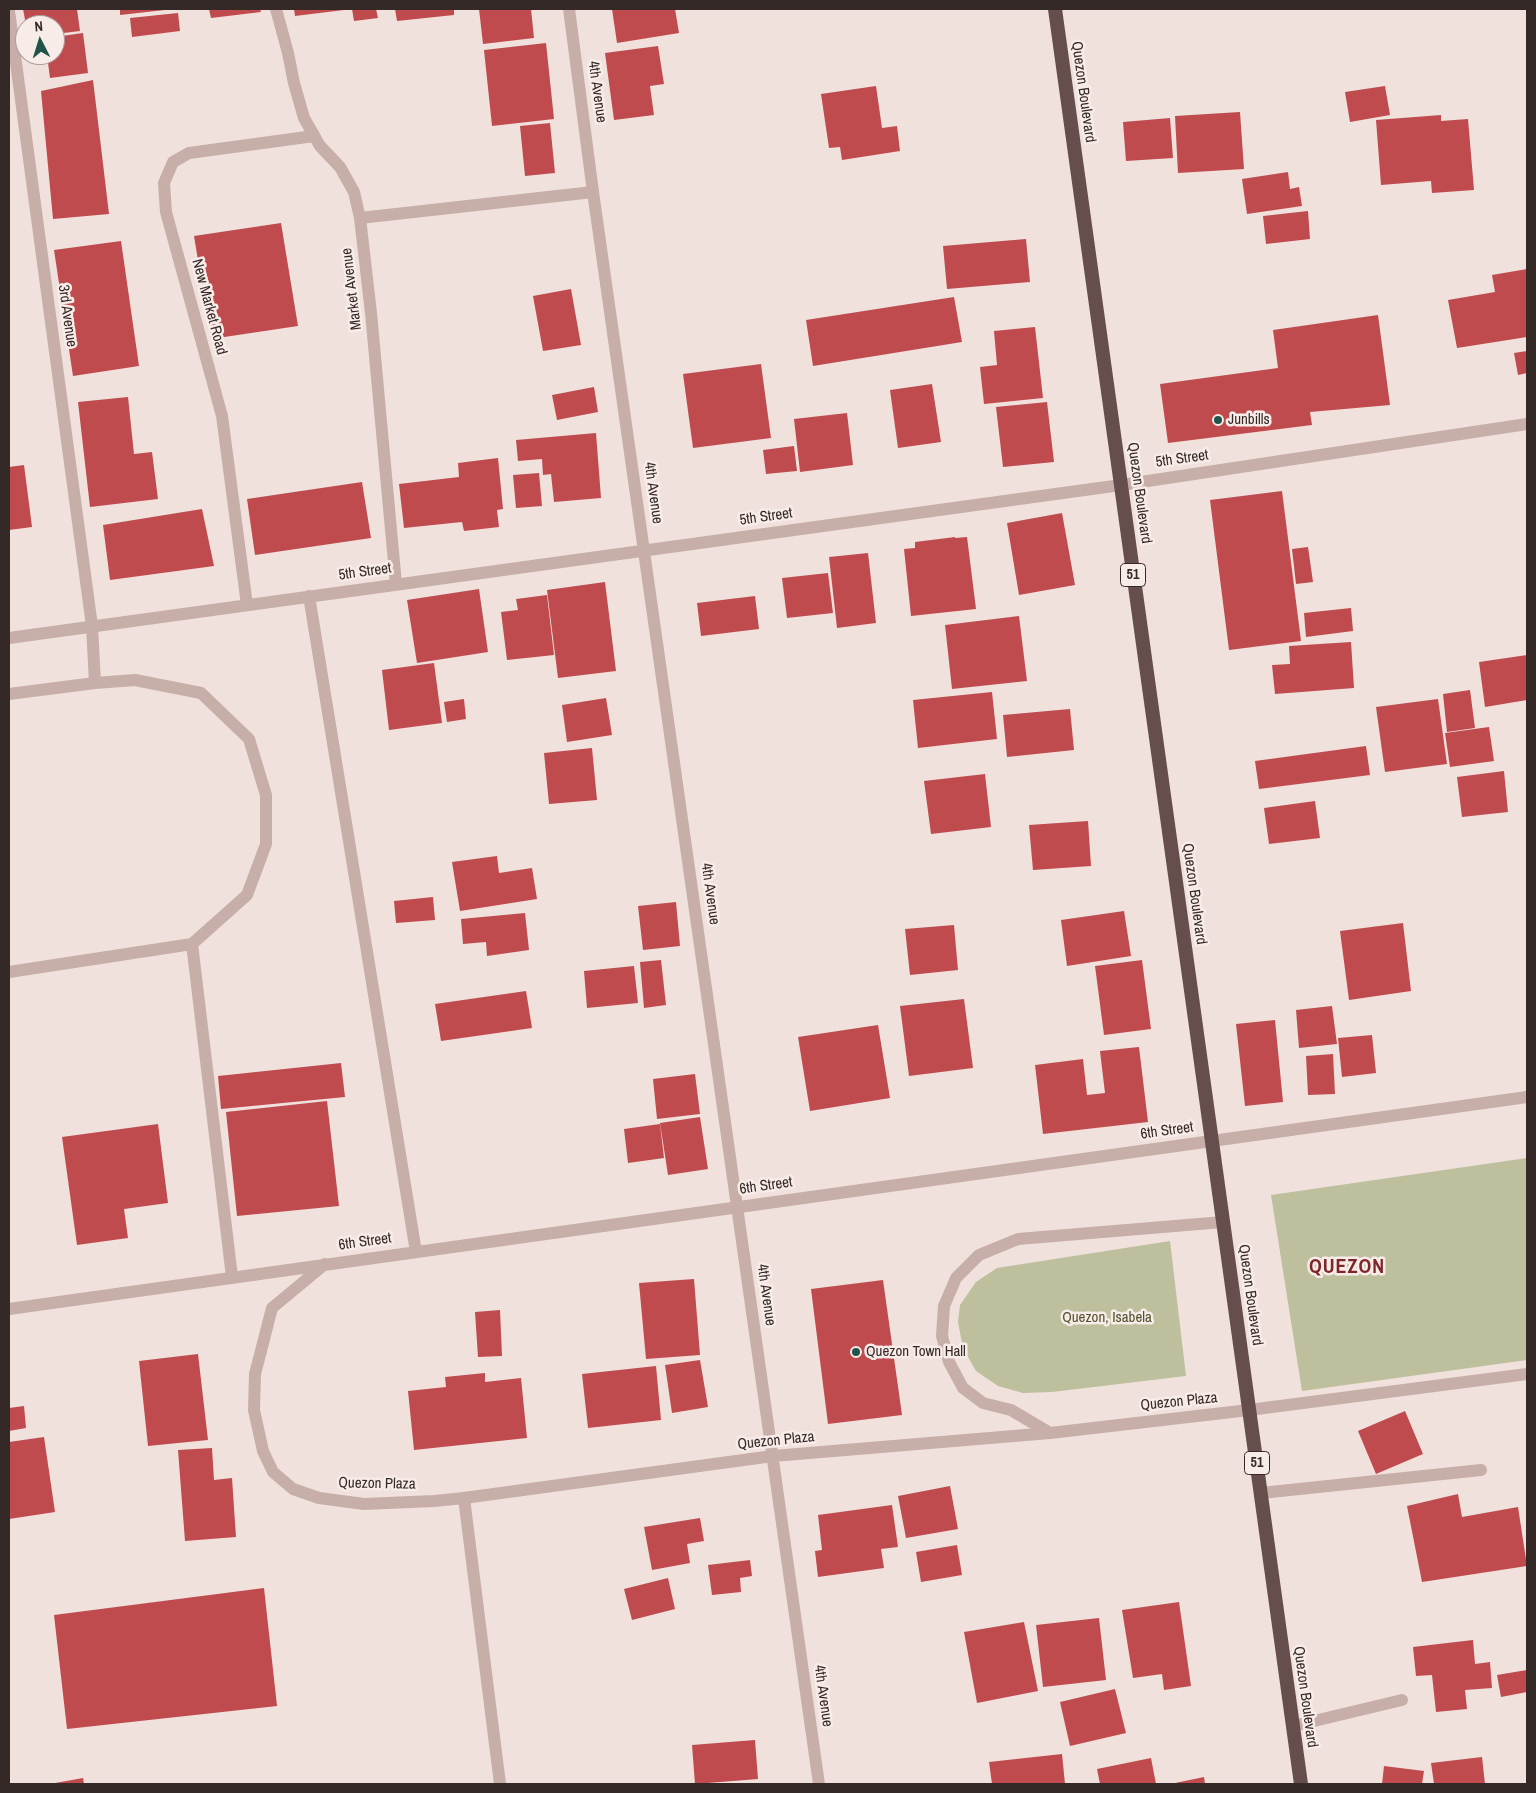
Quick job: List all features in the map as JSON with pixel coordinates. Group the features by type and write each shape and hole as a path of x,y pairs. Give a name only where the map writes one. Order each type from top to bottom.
{"highway":[{"name":"Quezon Boulevard","path":"1055,9 1301,1784"}],"street":[{"name":"Market Avenue","path":"276,9 304,118 320,146 340,167 354,192 360,218 371,313 396,584"},
{"name":"4th Avenue","path":"569,9 819,1784"},
{"name":"3rd Avenue","path":"9,11 92,626 95,683"},
{"name":"New Market Road","path":"246,604 222,416 166,212 164,183 173,162 189,153 314,136"},
{"path":"360,218 594,192"},
{"name":"5th Street","path":"9,638 1121,485 1527,424"},
{"path":"309,596 416,1252"},
{"path":"9,694 135,680 201,693 249,739 266,795 266,844 247,895 192,944 9,972"},
{"path":"192,944 232,1278"},
{"name":"6th Street","path":"9,1309 1527,1097"},
{"path":"1050,1433 1011,1410 983,1403 963,1388 949,1362 942,1336 944,1306 956,1278 979,1256 1018,1238 1223,1222"},
{"name":"Quezon Plaza","path":"325,1264 272,1308 255,1374 254,1410 263,1451 274,1472 293,1489 319,1498 364,1504 464,1498 773,1456 1050,1433 1249,1410 1527,1374"},
{"path":"1261,1494 1481,1470"},
{"path":"464,1498 500,1784"},
{"path":"1293,1726 1402,1700"}],"green space":[{"path":"1527,1158 1527,1360 1302,1391 1271,1195"},
{"name":"Quezon, Isabela","path":"1170,1241 1186,1376 1052,1392 1023,1393 998,1386 976,1371 963,1348 958,1322 960,1305 976,1282 997,1268"}],"building":[{"path":"23,9 77,9 80,31 65,33 65,15 24,15"},
{"path":"120,9 165,9 165,10 120,15"},
{"path":"209,9 260,9 261,12 211,18"},
{"path":"294,9 344,9 344,10 295,16"},
{"path":"352,9 376,9 378,18 354,21"},
{"path":"395,9 454,9 454,15 397,21"},
{"path":"479,9 531,9 534,38 483,44"},
{"path":"612,9 675,9 679,33 617,43"},
{"path":"178,13 180,31 132,37 130,18"},
{"path":"83,33 88,73 50,78 48,65 65,65 65,36"},
{"path":"546,43 554,119 492,126 484,50"},
{"path":"658,46 664,84 650,86 654,115 614,120 605,53"},
{"path":"93,80 109,214 53,219 41,91"},
{"path":"876,86 882,128 897,126 900,151 842,160 840,147 829,148 821,94"},
{"path":"1385,86 1390,115 1350,122 1345,92"},
{"path":"1240,112 1244,169 1178,173 1175,116"},
{"path":"1441,115 1441,121 1468,119 1474,190 1432,193 1431,181 1381,185 1376,120"},
{"path":"1170,118 1173,158 1126,161 1123,122"},
{"path":"550,123 555,173 525,176 520,126"},
{"path":"1288,172 1290,189 1299,187 1302,206 1247,214 1242,179"},
{"path":"1308,211 1310,239 1266,244 1263,216"},
{"path":"281,223 298,326 211,339 194,236"},
{"path":"1026,239 1030,282 947,289 943,246"},
{"path":"121,241 139,366 73,376 54,250"},
{"path":"1527,269 1527,337 1457,348 1448,300 1495,292 1492,275"},
{"path":"571,289 581,345 543,351 533,296"},
{"path":"954,297 962,342 813,366 806,320"},
{"path":"1378,315 1390,405 1310,412 1312,425 1168,443 1160,384 1278,368 1273,330"},
{"path":"1035,327 1043,398 984,404 980,367 997,365 994,331"},
{"path":"1527,351 1527,373 1518,375 1514,353"},
{"path":"761,364 771,438 693,448 683,374"},
{"path":"932,384 941,442 898,448 890,390"},
{"path":"594,387 598,412 557,420 552,395"},
{"path":"128,397 134,454 152,452 158,499 90,507 78,402"},
{"path":"1047,402 1054,462 1003,467 996,407"},
{"path":"847,413 853,465 800,472 794,419"},
{"path":"596,433 601,498 554,502 551,474 543,475 542,459 518,461 516,440"},
{"path":"794,446 797,471 766,474 763,450"},
{"path":"498,458 503,509 497,510 499,527 464,531 462,522 404,528 399,484 459,477 458,463"},
{"path":"24,465 32,527 9,530 9,467"},
{"path":"539,473 542,506 516,508 513,475"},
{"path":"362,482 371,538 255,555 247,499"},
{"path":"1282,491 1301,641 1229,650 1210,500"},
{"path":"202,509 214,566 110,580 103,525"},
{"path":"1062,513 1075,585 1019,595 1007,523"},
{"path":"967,537 976,609 911,616 904,549 915,548 915,542"},
{"path":"1308,547 1313,582 1296,584 1292,549"},
{"path":"868,553 876,623 837,628 829,557"},
{"path":"828,573 833,613 787,618 782,578"},
{"path":"605,582 616,671 558,678 547,590"},
{"path":"479,589 488,652 417,663 407,600"},
{"path":"547,595 554,655 507,660 501,612 518,610 516,599"},
{"path":"755,596 759,629 701,636 697,603"},
{"path":"1351,608 1353,631 1306,637 1304,613"},
{"path":"1019,616 1027,681 952,689 945,625"},
{"path":"1351,642 1354,688 1275,694 1272,665 1290,664 1289,646"},
{"path":"1527,655 1527,700 1485,707 1479,662"},
{"path":"434,663 442,723 389,730 382,670"},
{"path":"1470,690 1475,728 1447,732 1443,694"},
{"path":"992,692 997,739 918,748 913,700"},
{"path":"606,698 612,735 567,742 562,705"},
{"path":"464,699 466,719 447,722 444,702"},
{"path":"1438,699 1447,764 1385,772 1376,707"},
{"path":"1070,709 1074,750 1007,757 1003,715"},
{"path":"1489,727 1494,761 1450,767 1445,733"},
{"path":"1366,746 1370,775 1259,789 1255,761"},
{"path":"592,748 597,800 549,804 544,753"},
{"path":"1504,771 1508,812 1462,817 1457,777"},
{"path":"985,774 991,827 931,834 924,781"},
{"path":"1315,801 1320,838 1269,844 1264,808"},
{"path":"1088,821 1091,866 1033,870 1029,825"},
{"path":"497,856 499,873 532,868 537,899 460,911 452,862"},
{"path":"433,897 435,920 396,923 394,901"},
{"path":"676,902 680,946 643,950 638,906"},
{"path":"1124,911 1131,956 1067,966 1061,920"},
{"path":"525,913 529,950 487,956 486,942 463,944 461,919"},
{"path":"1403,923 1411,991 1349,1000 1340,931"},
{"path":"954,925 958,970 910,975 905,929"},
{"path":"661,960 666,1005 644,1008 640,962"},
{"path":"1142,960 1151,1029 1104,1035 1095,966"},
{"path":"634,966 638,1003 587,1008 584,971"},
{"path":"526,991 532,1028 441,1041 435,1004"},
{"path":"964,999 973,1068 909,1076 900,1006"},
{"path":"1332,1006 1337,1044 1299,1048 1296,1010"},
{"path":"1275,1020 1283,1102 1245,1106 1236,1024"},
{"path":"878,1025 890,1098 810,1111 798,1037"},
{"path":"1372,1035 1376,1073 1342,1077 1338,1038"},
{"path":"1139,1047 1148,1122 1043,1134 1035,1065 1083,1059 1087,1095 1105,1093 1100,1051"},
{"path":"1333,1054 1335,1094 1308,1095 1306,1056"},
{"path":"341,1063 345,1097 221,1109 218,1076"},
{"path":"695,1074 700,1114 657,1119 653,1079"},
{"path":"327,1101 339,1206 237,1216 226,1112"},
{"path":"700,1117 708,1169 668,1175 660,1123"},
{"path":"158,1124 168,1203 124,1209 128,1238 77,1245 62,1137"},
{"path":"660,1124 664,1158 628,1163 624,1129"},
{"path":"694,1279 700,1355 646,1359 639,1283"},
{"name":"Quezon Town Hall","path":"883,1280 902,1415 828,1424 811,1289"},
{"path":"500,1310 502,1356 478,1357 475,1312"},
{"path":"198,1354 208,1440 148,1446 139,1361"},
{"path":"700,1360 708,1407 672,1413 665,1365"},
{"path":"656,1366 661,1420 588,1428 582,1374"},
{"path":"485,1373 485,1382 521,1378 527,1438 414,1450 408,1391 446,1387 445,1377"},
{"path":"24,1406 26,1428 9,1431 9,1408"},
{"path":"1405,1411 1423,1454 1376,1474 1358,1431"},
{"path":"44,1437 55,1512 9,1519 9,1442"},
{"path":"212,1448 214,1480 232,1478 236,1537 185,1541 178,1450"},
{"path":"950,1486 958,1529 906,1538 898,1496"},
{"path":"1458,1494 1462,1517 1518,1507 1527,1566 1422,1582 1407,1506"},
{"path":"892,1505 898,1547 881,1549 884,1568 818,1577 815,1551 822,1550 818,1515"},
{"path":"700,1518 704,1541 687,1544 690,1563 652,1570 644,1527"},
{"path":"957,1545 962,1575 921,1582 916,1552"},
{"path":"750,1560 752,1576 740,1578 741,1592 712,1595 708,1565"},
{"path":"668,1578 675,1609 632,1620 624,1589"},
{"path":"264,1588 277,1706 67,1729 54,1615"},
{"path":"1179,1602 1191,1686 1164,1690 1162,1674 1133,1678 1122,1610"},
{"path":"1099,1618 1106,1680 1043,1687 1036,1625"},
{"path":"1024,1622 1038,1691 977,1703 964,1632"},
{"path":"1473,1640 1475,1664 1490,1662 1492,1688 1465,1690 1467,1709 1436,1712 1432,1675 1416,1676 1413,1647"},
{"path":"1527,1670 1527,1692 1501,1697 1497,1675"},
{"path":"1115,1689 1126,1733 1070,1746 1060,1702"},
{"path":"755,1740 758,1779 695,1784 692,1745"},
{"path":"1062,1754 1065,1784 992,1784 989,1762"},
{"path":"1482,1757 1485,1784 1434,1784 1431,1763"},
{"path":"1151,1758 1156,1784 1100,1784 1097,1769"},
{"path":"1384,1766 1424,1771 1422,1784 1382,1784"},
{"path":"1204,1777 1205,1784 1175,1784 1175,1783"},
{"path":"83,1778 84,1784 55,1784 55,1783"}],"place":[{"name":"Junbills","path":"1218,420"},
{"name":"Quezon Town Hall","path":"856,1352"}],"district":[{"name":"QUEZON","path":"1347,1268"}]}
